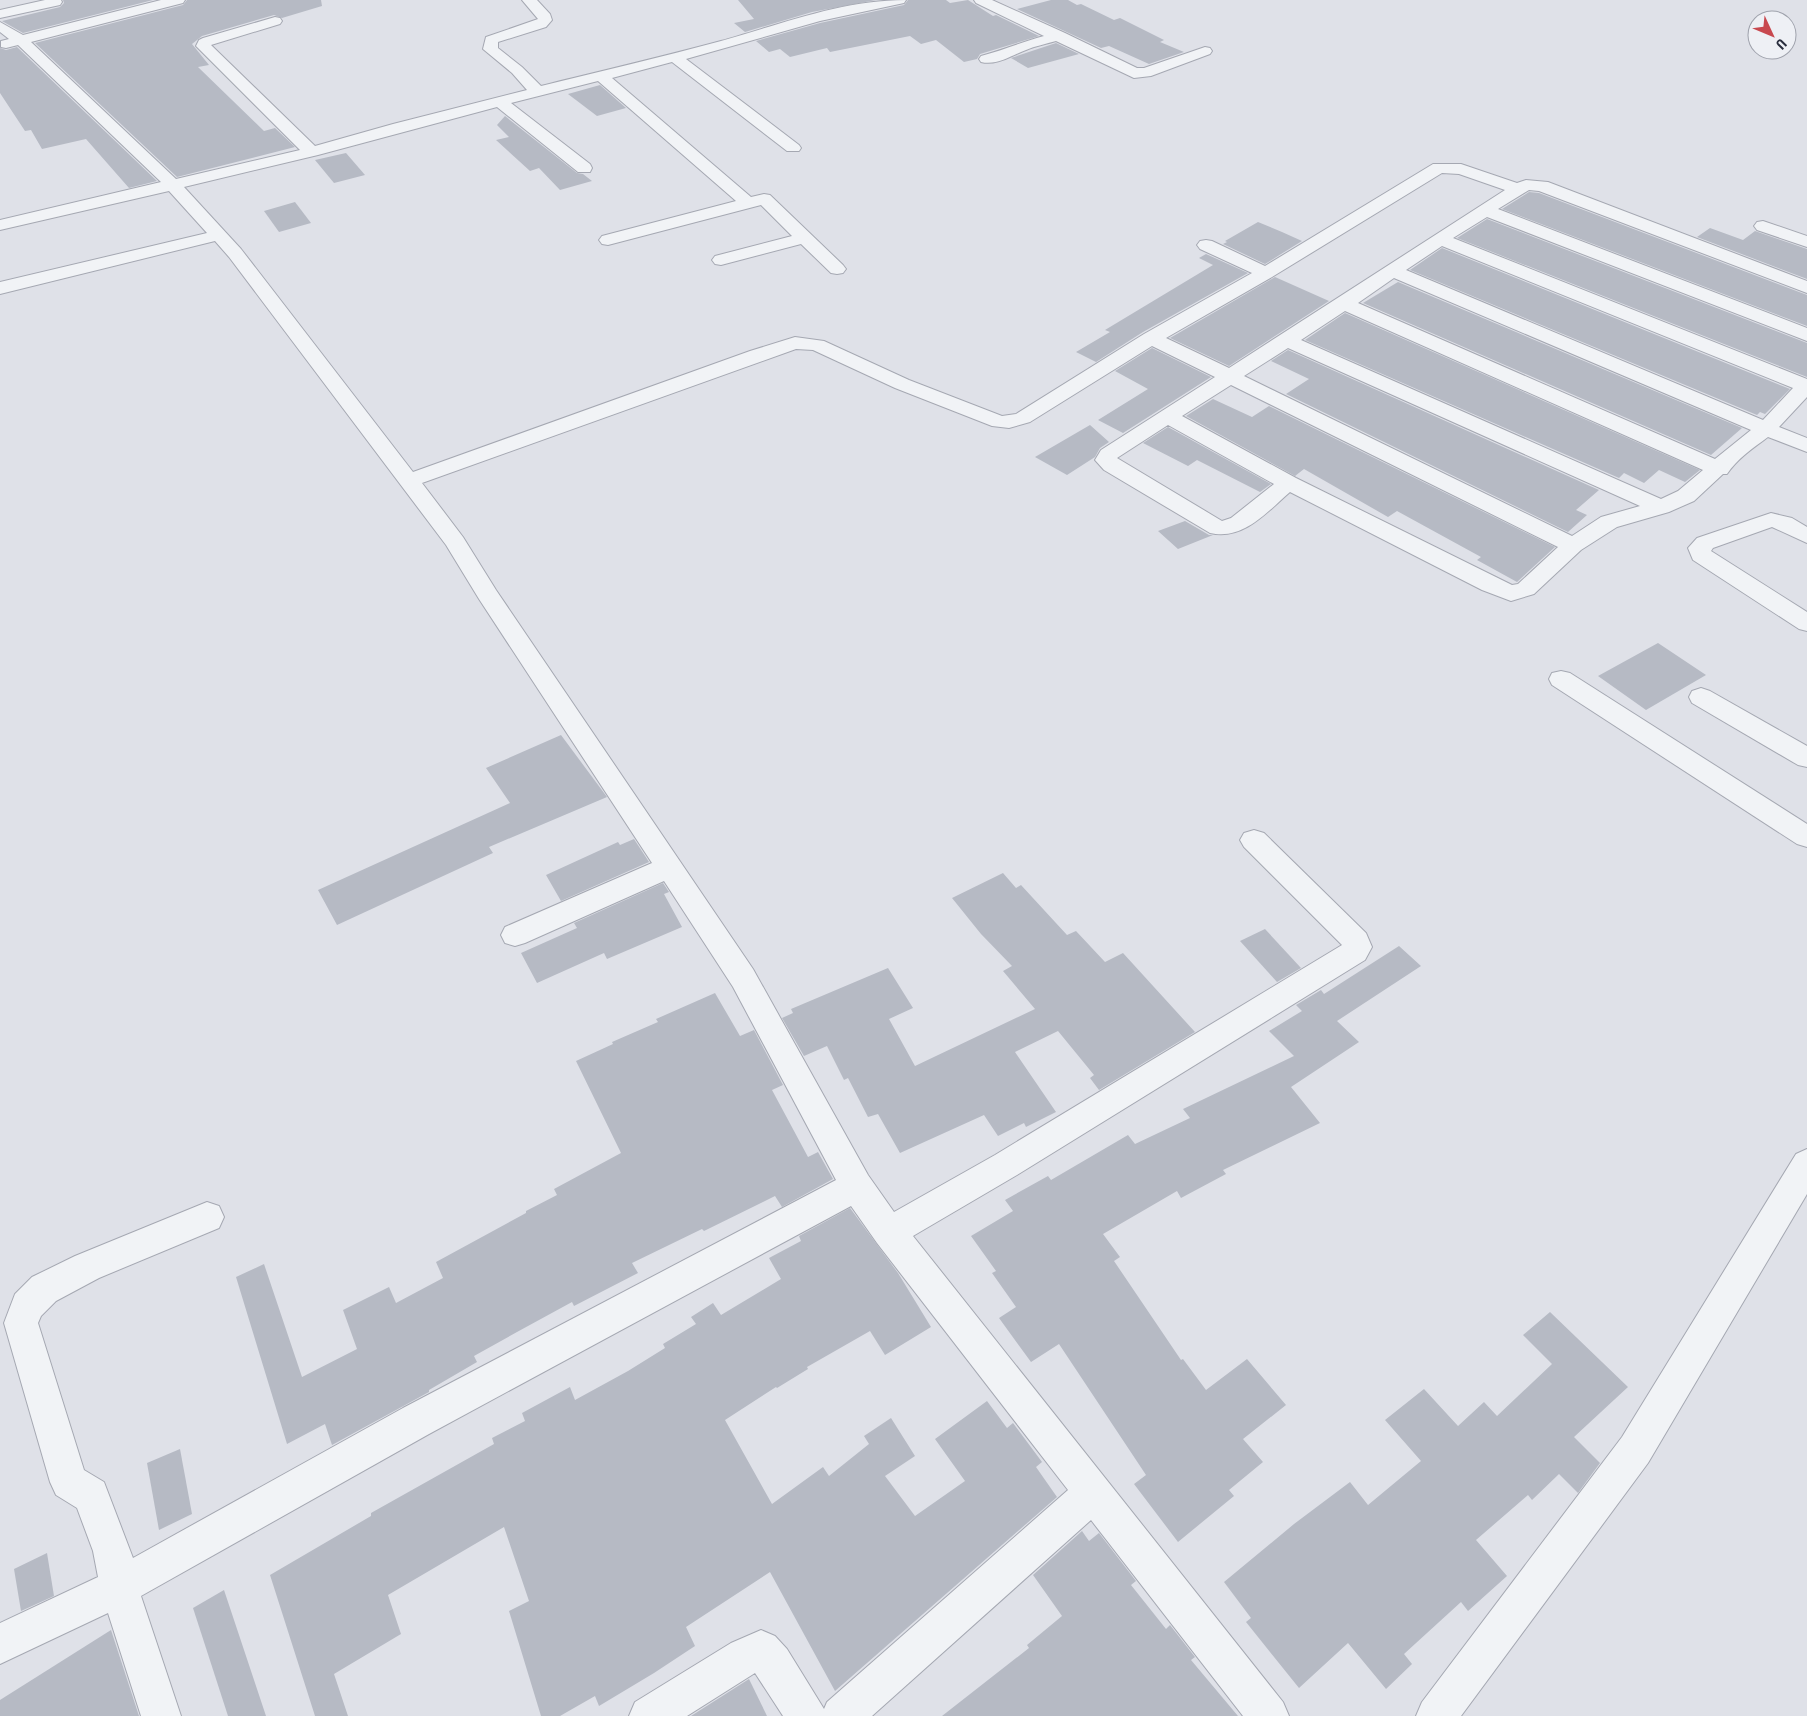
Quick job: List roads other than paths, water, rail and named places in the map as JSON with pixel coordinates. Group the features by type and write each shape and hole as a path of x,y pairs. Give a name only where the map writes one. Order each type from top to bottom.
{"street":[{"path":"7,37 92,22 178,0"},
{"path":"532,0 545,17 545,20 541,24 491,40 489,44 490,49 517,70 538,92"},
{"path":"0,225 312,152 499,101 726,44 817,17 899,0"},
{"path":"981,0 1060,36 1134,73 1141,74 1205,51"},
{"path":"0,14 53,1 92,22"},
{"path":"804,6 817,17"},
{"path":"275,22 208,41 204,43 204,46 312,152"},
{"path":"986,59 1007,54 1019,47 1060,36"},
{"path":"7,37 173,185 235,253 455,542 487,594 743,978 856,1186 889,1232 1269,1716"},
{"path":"674,57 793,148"},
{"path":"601,76 748,203"},
{"path":"499,101 584,168"},
{"path":"408,481 795,343 817,345 902,384 999,422 1009,422 1023,418 1151,338 1266,273 1439,168 1461,169 1518,189"},
{"path":"1288,483 1240,523 1230,528 1218,528 1106,460 1108,454 1227,377 1287,341 1526,184 1542,186 1807,287"},
{"path":"608,240 764,199 837,269"},
{"path":"1485,210 1807,335"},
{"path":"1763,226 1807,242"},
{"path":"0,288 219,235"},
{"path":"721,260 804,238"},
{"path":"1167,416 1288,483 1490,585 1512,593 1526,589 1573,545 1609,522 1661,507 1686,496 1719,469 1742,446 1766,429 1807,386 1440,239"},
{"path":"1206,245 1266,273"},
{"path":"1393,271 1807,446"},
{"path":"1344,304 1719,469"},
{"path":"1151,338 1227,377 1573,545"},
{"path":"1287,341 1661,507"},
{"path":"1801,612 1701,555 1699,548 1705,543 1771,520 1784,523 1807,536"},
{"path":"1560,680 1807,837"},
{"path":"1701,697 1807,758"},
{"path":"889,1232 1006,1165 1354,952 1358,947 1356,941 1254,840"},
{"path":"515,935 669,868"},
{"path":"1436,1716 1635,1450 1807,1164"},
{"path":"0,1644 119,1587 416,1421 856,1186"},
{"path":"161,1716 119,1587 112,1551 91,1495 69,1482 21,1323 27,1306 44,1289 87,1267 207,1216"},
{"path":"841,1716 1093,1493"},
{"path":"649,1716 744,1657 761,1650 773,1663 806,1716"}]}
